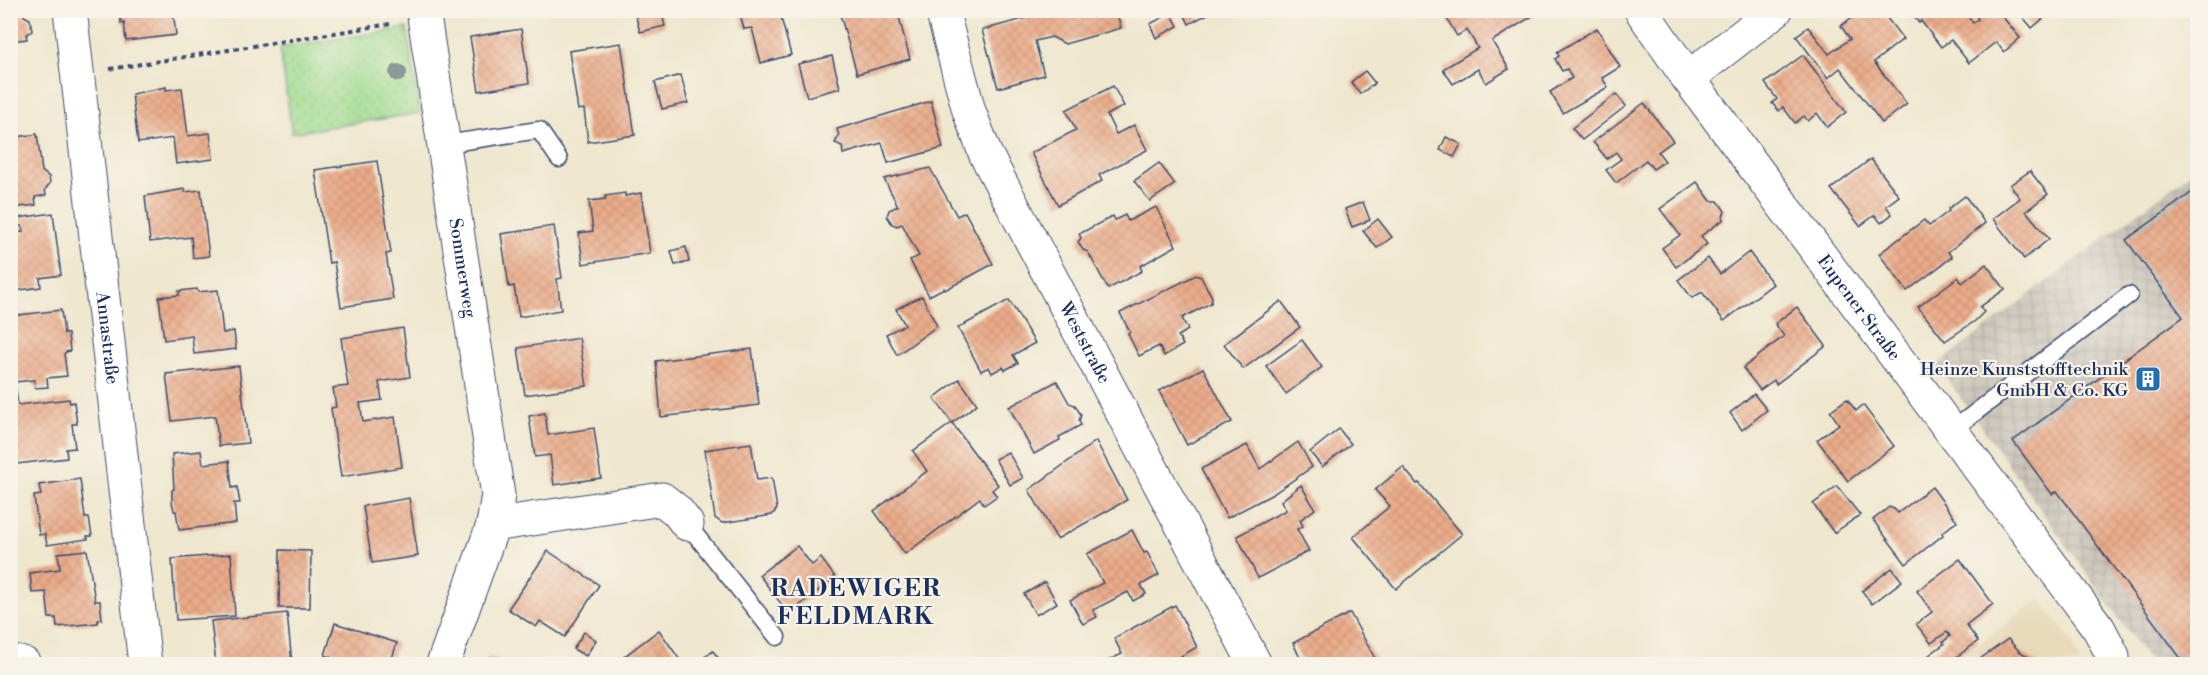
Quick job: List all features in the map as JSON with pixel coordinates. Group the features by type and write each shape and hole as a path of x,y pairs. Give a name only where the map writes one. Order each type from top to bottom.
{"street":[{"name":"Annastraße","path":"70,10 146,664"},
{"name":"Weststraße","path":"942,10 969,111 985,153 1255,664"},
{"name":"Eupener Straße","path":"1641,10 1688,78 2099,629 2115,662"},
{"path":"1688,78 1776,10"},
{"name":"Sommerweg","path":"424,14 498,495 493,525 443,664"},
{"path":"493,525 662,499 677,511 687,524"},
{"path":"10,660 24,664"}],"lane":[{"path":"445,144 538,130 559,159"},
{"path":"1952,431 2129,295"},
{"path":"687,524 777,638"}],"path":[{"path":"77,75 424,14"}],"shaded area":[{"path":"2197,168 2197,664 2147,664 2148,659 1937,365"},
{"path":"2040,599 2073,643 2079,664 1951,664"}],"green space":[{"path":"407,28 420,113 292,133 280,48"}],"building":[{"path":"10,10 23,10 24,16 30,19 32,31 26,35 27,39 10,41"},
{"path":"120,10 173,10 176,35 126,41"},
{"path":"634,10 661,10 665,26 640,32"},
{"path":"739,10 779,10 791,55 761,63 752,28 744,29"},
{"path":"853,10 897,10 910,59 857,74 840,14"},
{"path":"1045,10 1116,10 1121,28 1065,44 1052,37 1035,41 1044,75 998,88 982,30 1046,13"},
{"path":"1182,10 1206,10 1208,14 1189,24"},
{"path":"1442,10 1538,10 1539,12 1492,41 1509,69 1486,83 1478,69 1453,84 1443,69 1478,48 1467,30 1457,36"},
{"path":"1862,10 1881,10 1903,39 1874,62 1907,104 1882,123 1840,68 1828,78 1796,36 1808,27 1829,54 1850,39 1841,26"},
{"path":"1909,10 1964,10 1973,23 1978,19 1975,14 1980,10 1997,10 2020,38 2004,52 1996,42 1969,63 1951,40 1941,47 1921,21 1919,23"},
{"path":"2017,10 2053,10 2032,28"},
{"path":"1171,13 1178,26 1156,38 1150,24"},
{"path":"1597,28 1620,67 1602,78 1608,87 1563,113 1550,92 1572,78 1567,69 1562,71 1555,59 1559,56 1557,52"},
{"path":"521,29 529,83 479,91 470,37"},
{"path":"621,43 635,135 588,142 584,109 578,110 569,51"},
{"path":"1803,55 1846,112 1827,127 1817,113 1808,121 1804,116 1795,123 1783,107 1779,111 1772,103 1777,99 1765,83"},
{"path":"832,56 840,88 807,97 798,64"},
{"path":"1365,71 1375,83 1360,94 1351,82"},
{"path":"681,75 688,103 662,109 655,82"},
{"path":"1113,86 1124,106 1107,115 1116,134 1134,125 1147,150 1099,175 1102,181 1058,205 1031,153 1076,130 1066,110"},
{"path":"166,87 166,90 182,88 188,136 210,133 213,159 176,164 173,138 138,143 132,94"},
{"path":"1616,94 1626,106 1582,140 1572,128"},
{"path":"931,101 943,148 888,163 882,143 843,154 842,146 835,143 839,136 837,129"},
{"path":"1644,103 1673,141 1658,152 1665,161 1653,169 1646,160 1616,183 1606,170 1621,159 1616,152 1607,159 1593,142"},
{"path":"37,134 42,171 49,177 50,183 45,190 46,195 35,197 36,205 11,208 10,138"},
{"path":"1446,137 1461,144 1454,157 1440,150"},
{"path":"1871,159 1899,196 1886,206 1892,214 1881,223 1875,215 1860,226 1831,189"},
{"path":"377,161 391,253 386,254 393,299 341,307 334,262 329,263 315,170"},
{"path":"1159,163 1175,184 1150,201 1134,181"},
{"path":"930,168 957,216 965,212 993,264 929,296 910,260 919,256 902,224 897,226 892,224 887,216 889,210 898,206 884,179"},
{"path":"2030,171 2048,194 2026,211 2049,239 2024,259 1993,219 2020,198 2010,185"},
{"path":"1697,182 1711,201 1718,201 1725,211 1724,219 1701,236 1707,244 1676,267 1662,248 1680,235 1660,209"},
{"name":"Heinze Kunststofftechnik GmbH & Co. KG","path":"2198,188 2198,664 2185,664 2057,491 2052,494 2013,441 2183,317 2126,240"},
{"path":"185,189 185,192 201,190 209,256 193,258 191,237 150,242 145,196"},
{"path":"625,193 625,196 641,193 650,253 583,264 579,233 593,231 589,201"},
{"path":"1965,196 1985,223 1948,252 1952,257 1907,291 1879,254 1924,220 1929,226"},
{"path":"1363,202 1370,220 1352,227 1345,209"},
{"path":"1156,207 1176,246 1140,266 1142,271 1108,289 1088,252 1083,250 1078,242 1081,238 1079,234 1113,216 1115,220 1125,215 1128,221"},
{"path":"53,213 61,275 40,278 41,287 13,291 10,281 10,233 23,232 22,226 12,227 11,219"},
{"path":"1378,219 1392,237 1377,248 1363,231"},
{"path":"554,226 562,278 557,279 561,310 519,317 514,286 509,287 501,234"},
{"path":"686,247 689,262 675,265 671,251"},
{"path":"1749,252 1773,284 1724,321 1702,292 1692,298 1678,280 1708,258 1720,274"},
{"path":"1986,264 2005,289 1980,307 1984,312 1975,321 1945,341 1918,307 1958,277 1962,283"},
{"path":"1196,275 1201,277 1212,297 1211,303 1182,318 1188,330 1178,336 1183,345 1164,356 1159,346 1139,356 1120,313"},
{"path":"197,289 198,292 218,290 223,333 234,331 236,349 194,354 192,336 164,340 159,297 179,295 179,291"},
{"path":"922,296 937,326 897,355 886,334 905,325 896,309"},
{"path":"1009,300 1035,343 1013,355 1018,363 1005,370 1003,367 992,373 989,367 981,371 958,328"},
{"path":"1281,301 1300,327 1243,369 1224,344"},
{"path":"1797,307 1826,346 1776,384 1774,380 1760,390 1743,368 1784,336 1775,324"},
{"path":"61,310 64,334 68,334 70,351 64,354 67,376 47,378 48,387 35,388 34,380 15,382 18,405 69,399 70,403 74,402 77,424 72,424 75,448 66,449 67,458 17,464 10,406 10,374 12,374 10,316"},
{"path":"403,328 410,377 379,382 382,400 360,403 363,422 395,417 402,467 341,477 331,408 336,407 333,388 348,386 341,338"},
{"path":"579,338 587,386 525,395 518,348"},
{"path":"1302,340 1322,367 1286,394 1266,366"},
{"path":"752,349 759,405 661,417 656,361"},
{"path":"239,366 248,443 219,446 215,416 172,421 166,374"},
{"path":"1203,368 1232,422 1187,445 1159,391"},
{"path":"959,379 977,404 952,423 934,398"},
{"path":"1057,381 1069,403 1075,405 1081,415 1079,421 1081,425 1034,454 1009,407"},
{"path":"1754,394 1767,410 1742,430 1730,413"},
{"path":"1847,399 1856,411 1863,405 1894,446 1848,481 1817,440 1839,424 1830,411"},
{"path":"545,413 548,435 594,428 601,478 554,485 550,455 535,457 529,416"},
{"path":"952,423 998,485 992,490 997,496 984,505 980,498 905,554 874,511 927,471 913,451"},
{"path":"1339,429 1351,444 1322,467 1310,452"},
{"path":"1096,441 1127,500 1057,539 1029,490"},
{"path":"1298,442 1312,467 1273,494 1227,518 1201,469 1247,445 1260,469"},
{"path":"751,443 757,480 772,478 777,509 772,515 722,523 715,518 705,450"},
{"path":"201,451 203,464 229,461 232,488 237,487 240,503 234,503 236,523 179,530 172,502 172,490 174,489 172,454"},
{"path":"1008,452 1023,478 1010,485 995,459"},
{"path":"1403,467 1462,534 1396,589 1353,537 1390,506 1375,490"},
{"path":"80,479 85,518 89,518 92,536 87,536 88,539 47,545 45,534 39,535 34,496 41,495 39,485"},
{"path":"1301,485 1315,509 1300,520 1303,526 1297,529 1309,551 1258,578 1237,536 1286,510 1281,501"},
{"path":"1837,486 1860,515 1834,533 1813,504"},
{"path":"1932,487 1957,521 1906,564 1873,520 1889,507 1898,513"},
{"path":"409,498 418,556 372,563 363,506"},
{"path":"1132,530 1159,575 1141,585 1146,594 1133,601 1128,592 1093,610 1097,617 1083,624 1070,600 1103,583 1087,554"},
{"path":"797,546 812,565 821,558 835,577 789,614 759,575"},
{"path":"87,550 95,601 100,601 102,619 98,620 98,623 57,627 56,618 49,618 46,592 32,593 30,573 60,569 58,553"},
{"path":"280,550 311,551 310,608 279,608"},
{"path":"548,551 599,585 565,637 540,621 536,627 508,609"},
{"path":"231,554 235,616 176,620 172,559"},
{"path":"1960,559 1993,604 1966,625 1978,641 1947,664 1924,664 1921,661 1944,644 1943,642 1950,636 1947,632 1931,643 1916,624 1932,612 1917,591"},
{"path":"1892,568 1902,581 1872,604 1862,591"},
{"path":"1045,582 1057,603 1036,615 1024,594"},
{"path":"1175,605 1197,647 1181,656 1186,664 1108,664 1109,660 1122,654 1114,638"},
{"path":"287,613 292,664 216,664 211,621"},
{"path":"1350,613 1378,664 1303,664 1293,643"},
{"path":"335,623 397,643 390,664 329,664 331,657 325,655"},
{"path":"659,630 680,660 674,664 625,664 621,659"},
{"path":"584,632 596,640 586,656 573,649"},
{"path":"2008,639 2019,651 2040,664 1973,664"},
{"path":"713,651 723,664 695,664"},
{"path":"489,657 512,664 486,664"},
{"path":"1621,659 1623,664 1606,664"}],"place":[{"name":"Heinze Kunststofftechnik GmbH & Co. KG","path":"2148,379"}],"district":[{"name":"RADEWIGER FELDMARK","path":"856,603"}]}
